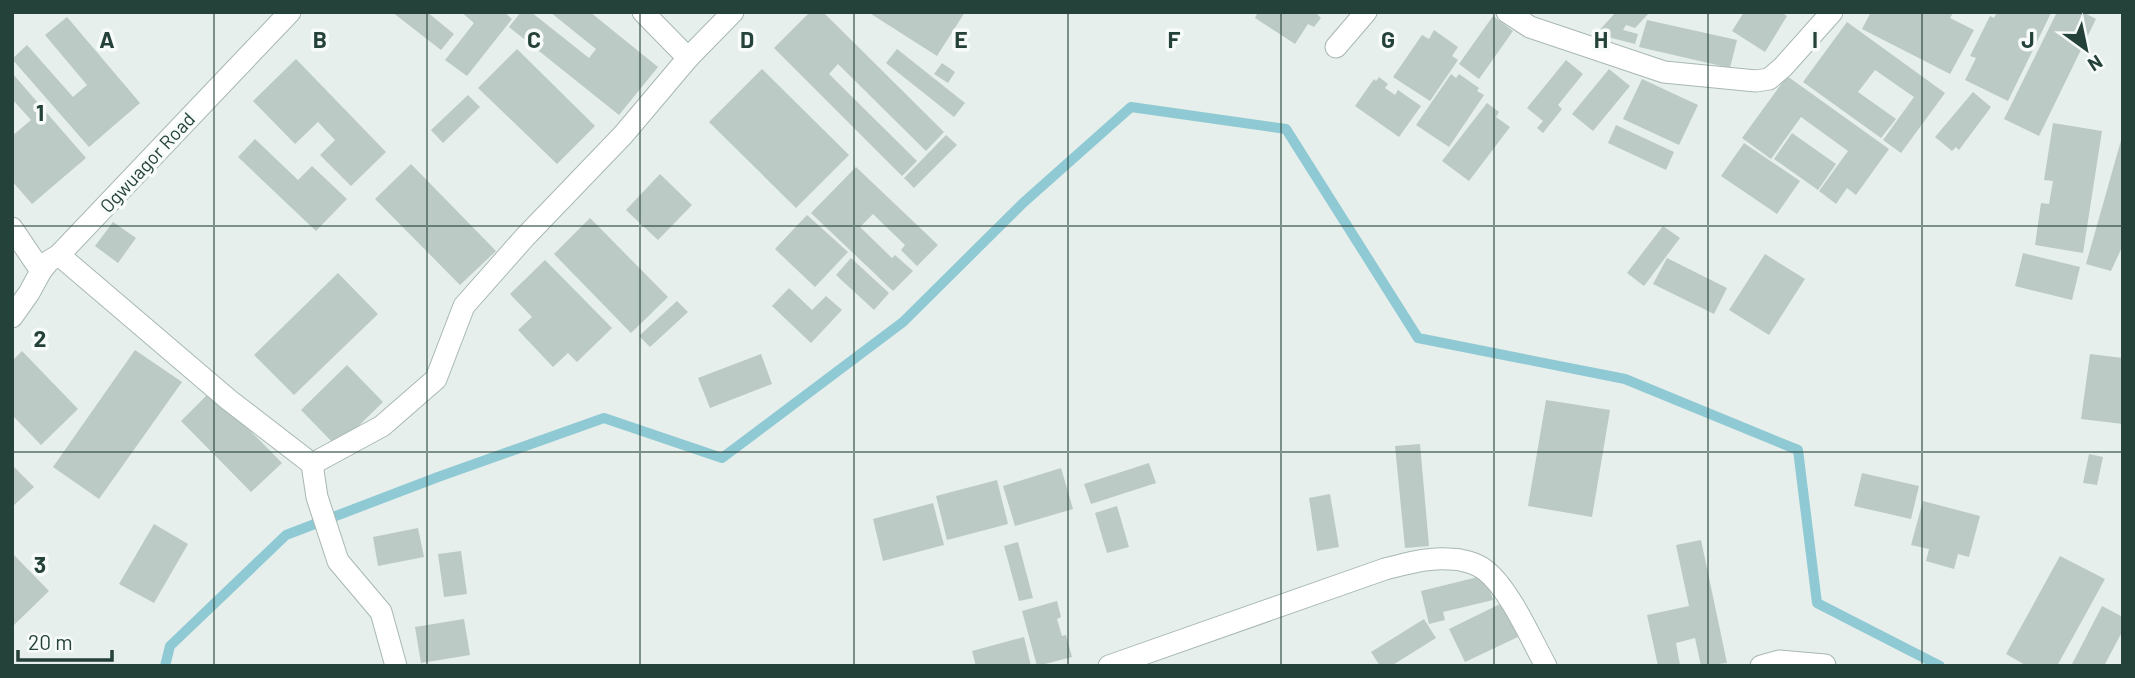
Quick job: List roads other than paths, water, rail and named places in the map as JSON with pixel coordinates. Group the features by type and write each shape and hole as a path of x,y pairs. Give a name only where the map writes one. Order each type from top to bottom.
{"street":[{"name":"Ogwuagor Road","path":"12,317 49,261 60,255 290,12"},
{"path":"643,12 688,58"},
{"path":"312,464 382,426 436,379 464,306 525,237 623,135 688,58 733,12"},
{"path":"1336,47 1366,12"},
{"path":"1507,12 1530,27 1664,72 1756,80 1769,79 1783,67 1832,12"},
{"path":"12,228 41,271"},
{"path":"60,255 229,400 312,464 320,509 338,561 381,612 396,666"},
{"path":"1109,666 1385,569 1449,558 1486,570 1504,591 1546,666"},
{"path":"1761,666 1779,661 1825,664"}],"waterway":[{"path":"165,666 170,646 286,535 438,477 604,418 722,458 903,322 1023,203 1131,107 1286,129 1418,338 1625,379 1798,450 1817,603 1940,666"}]}
